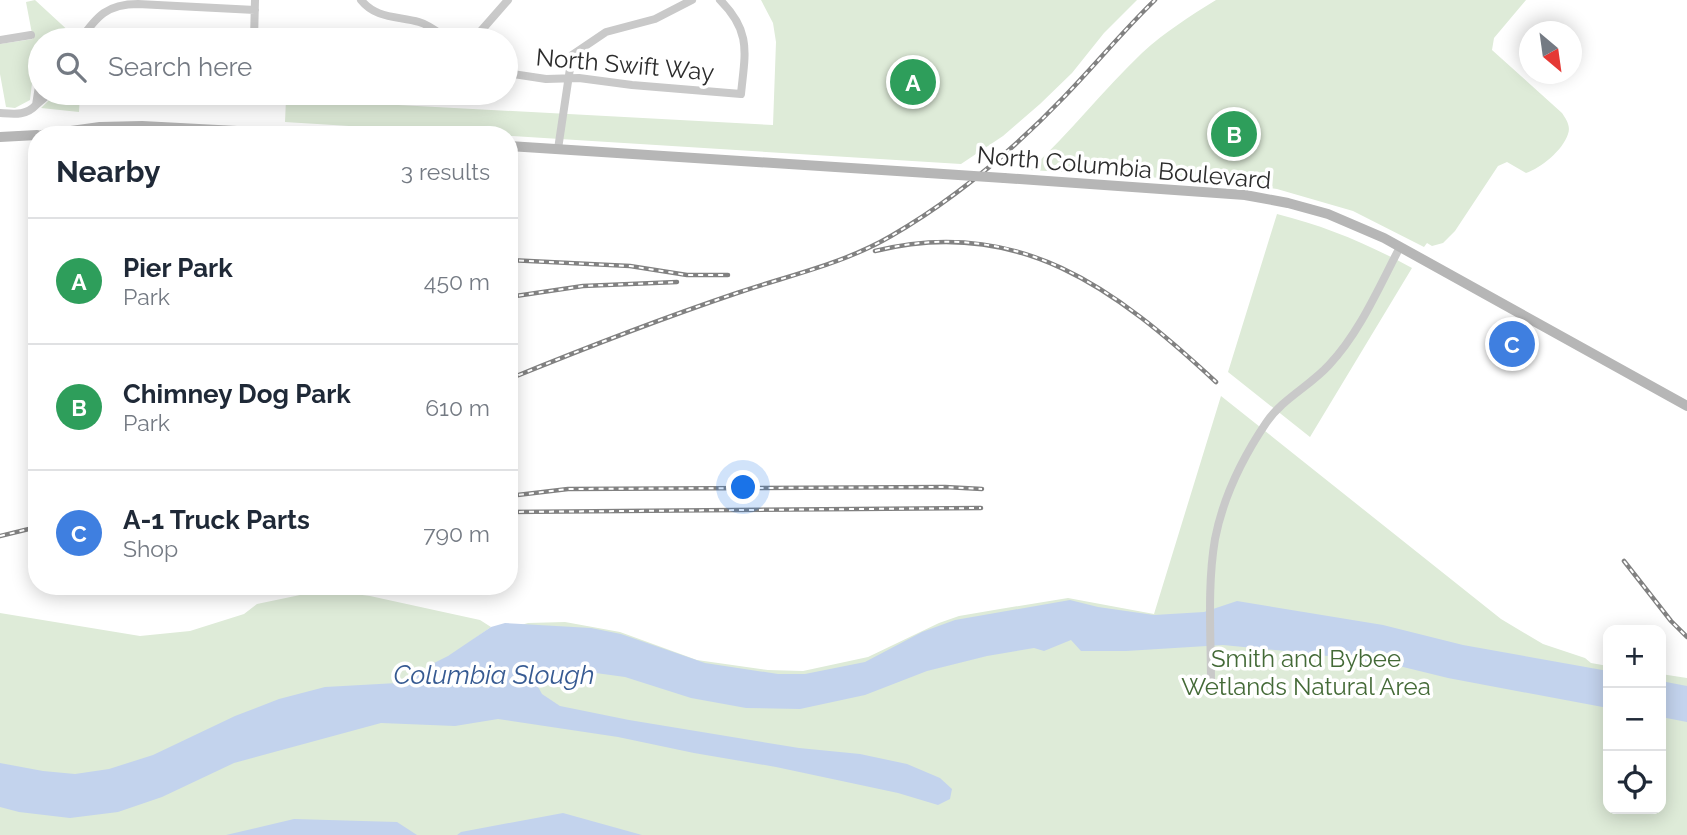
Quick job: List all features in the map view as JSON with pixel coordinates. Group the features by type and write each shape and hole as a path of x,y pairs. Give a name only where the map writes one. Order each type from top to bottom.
{"main road":[{"path":"0,137 28,135"},
{"name":"North Columbia Boulevard","path":"518,147 1225,193 1264,198 1328,214 1362,228 1687,406"}],"street":[{"path":"254,28 255,0"},
{"path":"361,0 384,16 423,23 431,28"},
{"path":"484,28 508,0"},
{"path":"558,149 572,55 606,32 655,19 692,0"},
{"name":"North Swift Way","path":"518,75 741,94 746,42 734,18 720,0"},
{"path":"89,28 108,4 255,10"},
{"path":"0,40 28,35"},
{"path":"0,113 21,114 35,105"},
{"path":"1211,683 1215,541 1233,481 1253,444 1277,409 1328,366 1345,346 1400,247"}],"green space":[{"path":"35,0 65,28 31,28 26,2"},
{"path":"761,0 1137,0 1104,33 1072,73 1040,104 1003,136 961,164 518,136 518,126 349,126 285,122 286,105 398,105 773,125 776,42 773,23"},
{"path":"1216,0 1526,0 1494,38 1492,50 1519,74 1519,84 1530,84 1562,113 1569,131 1556,152 1532,171 1526,173 1507,162 1498,166 1455,231 1443,243 1432,246 1427,243 1424,247 1353,211 1277,189 1228,182 1030,170 1142,53"},
{"path":"28,40 28,101 15,108 6,107 0,74 0,44"},
{"path":"44,105 79,105 79,112 41,108"},
{"path":"1277,214 1346,236 1412,268 1310,437 1228,372"},
{"name":"Smith and Bybee Wetlands Natural Area","path":"1221,396 1501,619 1543,644 1603,665 1603,814 1666,814 1666,675 1687,678 1687,835 0,835 0,613 140,636 190,631 244,614 257,604 300,595 362,595 480,620 491,627 474,639 528,623 565,622 620,632 697,660 768,670 803,671 868,657 959,616 1068,598 1154,614"}],"water":[{"name":"Columbia Slough","path":"1070,600 1154,615 1204,612 1237,601 1383,625 1463,645 1603,670 1603,707 1448,678 1395,665 1305,653 1223,645 1081,651 1071,640 1044,651 1034,648 987,656 927,671 865,695 800,709 746,708 691,698 625,677 581,671 546,677 537,685 542,694 560,706 629,720 799,748 860,754 907,764 940,778 952,789 950,799 938,805 898,793 776,767 618,737 498,719 455,726 381,723 234,763 162,797 118,812 70,818 0,807 0,763 75,774 109,769 153,755 235,716 279,699 325,687 397,683 415,677 491,627 505,623 591,628 621,634 705,663 778,674 805,674 865,662 922,632 955,620"},
{"path":"1666,682 1687,686 1687,722 1666,718"},
{"path":"563,813 642,835 457,835 461,832"},
{"path":"294,819 397,822 417,835 226,835"}],"railway":[{"path":"518,375 680,313 835,262 873,246 915,222 961,189 1025,135 1155,0"},
{"path":"875,251 927,242 975,243 1019,252 1062,268 1102,290 1141,317 1216,382"},
{"path":"518,260 630,266 687,275 728,275"},
{"path":"518,296 583,286 677,282"},
{"path":"518,495 568,489 982,489"},
{"path":"518,512 981,508"},
{"path":"0,536 28,529"},
{"path":"1624,561 1671,621 1687,637"}],"place":[{"name":"Pier Park","path":"913,82"},
{"name":"Chimney Dog Park","path":"1234,134"},
{"name":"A-1 Truck Parts","path":"1512,344"}]}
